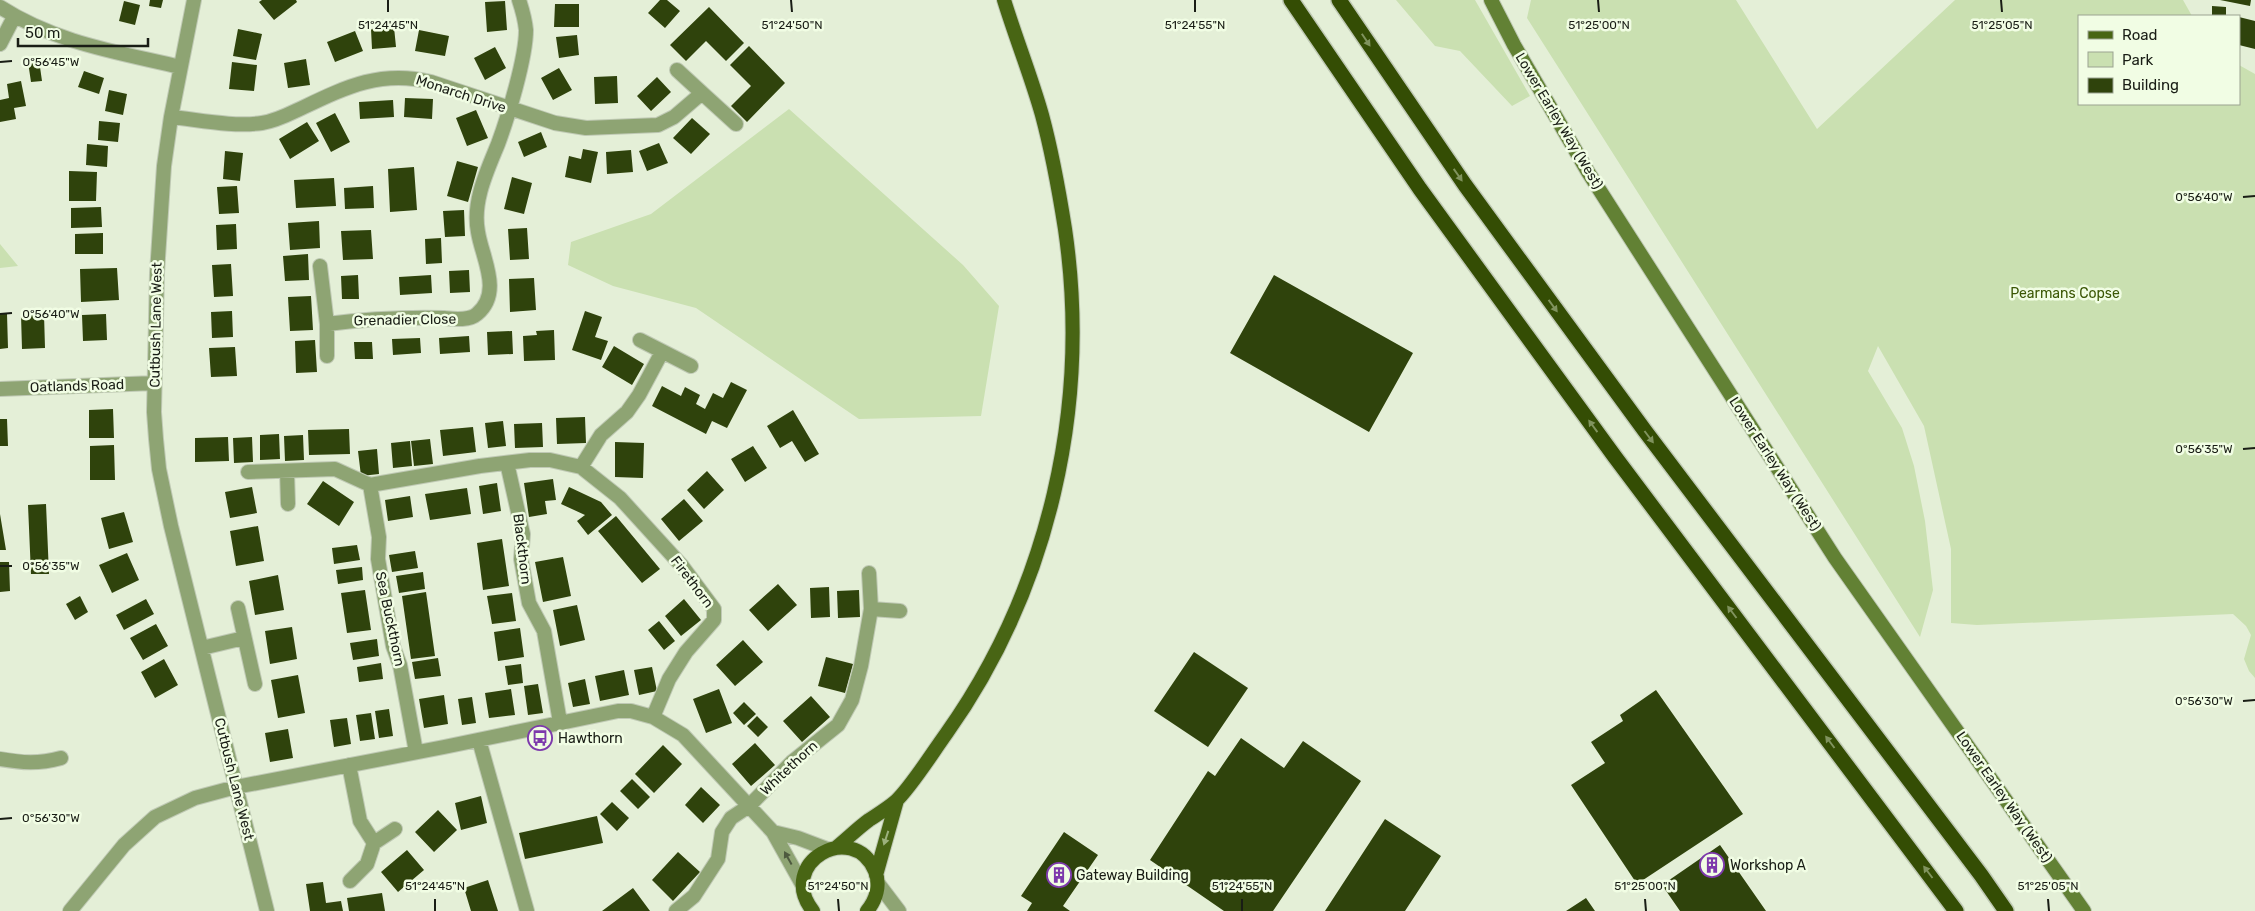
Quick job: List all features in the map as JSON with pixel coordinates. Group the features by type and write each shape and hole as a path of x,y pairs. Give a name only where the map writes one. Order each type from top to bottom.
{"highway":[{"path":"1291,0 1420,188 1615,457 1956,911"},
{"path":"1339,0 1465,186 1640,424 1981,875 2006,911"}],"main road":[{"name":"Lower Earley Way (West)","path":"1492,0 1514,45 1588,172 1830,549 2084,911"},
{"path":"799,911 804,873 809,863 817,855 832,848 897,800 970,697 1017,608 1046,527 1067,430 1072,367 1070,294 1065,231 1042,116 1004,4"},
{"path":"867,911 877,894 877,878 897,800"},
{"path":"832,848 857,851 866,857 877,878"},
{"path":"803,889 813,911"}],"street":[{"name":"Cutbush Lane West","path":"194,0 180,67 164,166 157,273 154,412 159,469 171,526 268,911"},
{"name":"Grenadier Close","path":"326,324 372,318 461,319 476,315 487,304 490,290 489,269 478,232 476,209 508,109 524,50 526,28 519,0"},
{"path":"0,8 43,32 70,41 180,67"},
{"path":"0,44 14,17"},
{"path":"678,70 736,124"},
{"name":"Monarch Drive","path":"171,117 220,122 262,123 279,119 362,82 383,78 414,78 432,82 554,124 586,128 641,126 658,125 674,117 702,93"},
{"path":"320,266 327,356"},
{"path":"640,340 691,366"},
{"path":"581,467 601,434 626,412 639,396 662,352"},
{"name":"Oatlands Road","path":"0,389 155,383"},
{"name":"Firethorn","path":"370,486 507,463 550,460 581,467 620,498 682,566 714,609 714,620 686,652 669,679 653,716"},
{"name":"Blackthorn","path":"507,463 523,534 521,558 529,603 544,631 560,722"},
{"path":"248,472 335,469 370,486"},
{"path":"287,471 288,504"},
{"name":"Sea Buckthorn","path":"370,486 379,537 378,559 393,646 400,665 416,752"},
{"name":"Whitethorn","path":"676,911 694,896 718,859 722,832 732,818 748,806 792,762 838,725 852,700 861,666 871,609 869,573"},
{"path":"238,608 255,684"},
{"path":"871,609 900,611"},
{"path":"202,648 244,638"},
{"path":"70,911 124,845 155,818 196,798 236,787 618,711 632,711 653,716 683,735 773,832 803,889"},
{"path":"479,740 526,911"},
{"path":"0,759 22,763 43,763 61,758"},
{"path":"348,765 360,821 374,843"},
{"path":"350,881 367,864 374,843 395,829"},
{"path":"773,832 832,848"},
{"path":"877,878 900,911"}],"green space":[{"path":"1396,0 1475,0 1530,96 1512,106 1460,51 1435,46"},
{"name":"Pearmans Copse","path":"1531,0 1736,0 1817,129 1955,0 2183,0 2191,15 2078,15 2078,105 2240,105 2240,66 2255,74 2255,678 2249,671 2244,659 2251,635 2246,626 2233,614 1977,625 1951,623 1951,549 1924,426 1878,346 1868,371 1902,428 1914,466 1925,521 1933,590 1920,637 1527,18"},
{"path":"789,109 963,265 999,306 981,416 859,419 696,308 613,286 568,265 571,242 651,214"},
{"path":"0,244 18,266 0,268"}],"building":[{"path":"150,0 163,0 161,8 149,6"},
{"path":"262,0 296,0 297,2 274,20 259,2"},
{"path":"660,0 667,0 680,11 665,28 648,13"},
{"path":"2220,0 2251,0 2250,6"},
{"path":"124,1 140,5 135,25 119,21"},
{"path":"505,1 507,30 487,32 485,2"},
{"path":"555,4 579,4 579,27 554,27"},
{"path":"2212,6 2226,7 2226,15 2212,15"},
{"path":"709,7 744,43 726,61 706,41 686,61 670,45"},
{"path":"2240,17 2255,21 2255,49 2240,45"},
{"path":"394,27 396,47 372,49 371,29"},
{"path":"238,29 262,34 256,60 233,56"},
{"path":"419,30 449,36 445,56 415,51"},
{"path":"355,31 363,51 335,62 327,42"},
{"path":"577,35 579,55 559,58 556,37"},
{"path":"749,46 785,83 747,122 731,106 751,86 730,65"},
{"path":"495,47 506,68 485,80 474,58"},
{"path":"306,59 310,85 288,88 284,63"},
{"path":"39,60 42,81 31,82 28,62"},
{"path":"232,62 257,65 254,91 229,89"},
{"path":"559,68 572,90 553,100 541,78"},
{"path":"84,71 104,78 99,94 78,87"},
{"path":"617,76 618,103 595,104 594,77"},
{"path":"657,77 671,92 651,111 637,96"},
{"path":"21,81 26,106 14,108 16,119 0,122 0,100 9,98 7,84"},
{"path":"109,90 127,94 123,115 105,111"},
{"path":"405,98 433,99 432,119 404,117"},
{"path":"393,100 394,117 360,119 359,102"},
{"path":"476,110 488,138 467,146 456,118"},
{"path":"335,113 350,142 331,152 316,123"},
{"path":"692,118 710,134 691,154 673,138"},
{"path":"99,121 120,123 118,142 98,140"},
{"path":"307,122 319,141 290,159 279,139"},
{"path":"541,132 547,147 524,157 518,142"},
{"path":"659,143 668,163 647,171 639,151"},
{"path":"87,144 108,146 107,167 86,165"},
{"path":"583,149 598,152 591,183 565,177 569,156 581,159"},
{"path":"631,150 633,172 607,174 606,152"},
{"path":"225,151 243,153 240,181 223,179"},
{"path":"457,161 478,167 468,202 447,196"},
{"path":"414,167 417,210 390,212 388,169"},
{"path":"69,171 97,172 96,201 69,201"},
{"path":"512,177 532,183 524,214 504,209"},
{"path":"334,178 336,206 296,208 294,180"},
{"path":"237,186 239,213 219,214 217,187"},
{"path":"373,186 374,208 345,209 344,188"},
{"path":"101,207 102,227 71,228 71,208"},
{"path":"464,210 465,236 445,237 443,211"},
{"path":"319,221 320,248 290,250 288,223"},
{"path":"236,224 237,249 217,250 216,225"},
{"path":"527,228 529,259 510,260 508,229"},
{"path":"371,230 373,259 343,260 341,231"},
{"path":"103,233 103,254 75,254 75,234"},
{"path":"441,238 442,263 426,264 425,239"},
{"path":"308,254 309,280 285,281 283,256"},
{"path":"231,264 233,296 214,297 212,265"},
{"path":"117,268 119,300 81,302 80,269"},
{"path":"469,270 470,292 450,293 449,271"},
{"path":"358,275 359,299 342,299 341,276"},
{"path":"431,275 432,293 400,295 399,277"},
{"path":"1274,275 1413,353 1369,432 1230,353"},
{"path":"534,278 536,310 510,312 509,279"},
{"path":"311,296 313,330 290,331 288,297"},
{"path":"232,311 233,337 212,338 211,312"},
{"path":"585,311 602,317 595,337 608,341 601,360 572,350"},
{"path":"0,314 7,314 8,348 0,349"},
{"path":"44,314 45,348 22,349 21,315"},
{"path":"106,314 107,340 83,341 82,315"},
{"path":"554,330 555,360 524,361 523,336 537,335 536,331"},
{"path":"512,331 513,354 488,355 487,332"},
{"path":"469,336 470,352 440,354 439,338"},
{"path":"420,338 421,353 393,355 392,339"},
{"path":"315,340 317,372 296,373 295,341"},
{"path":"354,342 372,342 373,359 355,359"},
{"path":"614,346 644,364 632,385 602,367"},
{"path":"235,347 237,376 211,377 209,348"},
{"path":"731,382 747,390 727,428 712,421 706,434 652,406 662,386 681,396 685,387 700,395 696,404 705,409 713,393 723,398"},
{"path":"113,409 114,438 89,438 89,410"},
{"path":"793,410 819,454 805,462 792,441 780,448 767,426"},
{"path":"585,417 586,443 557,444 556,418"},
{"path":"0,419 7,419 8,446 0,446"},
{"path":"503,421 506,446 488,448 485,423"},
{"path":"542,423 543,447 515,448 514,424"},
{"path":"473,427 476,452 443,456 440,430"},
{"path":"349,429 350,454 309,455 308,430"},
{"path":"279,434 280,459 260,460 260,435"},
{"path":"303,435 304,460 285,461 284,436"},
{"path":"228,437 229,461 195,462 195,438"},
{"path":"252,437 253,462 234,463 233,438"},
{"path":"430,439 433,464 414,466 411,441"},
{"path":"410,441 412,466 393,468 391,443"},
{"path":"615,442 644,443 643,478 615,477"},
{"path":"114,445 115,480 90,480 90,446"},
{"path":"753,446 767,468 745,482 731,459"},
{"path":"377,449 379,474 361,476 358,451"},
{"path":"707,471 724,490 704,509 687,490"},
{"path":"553,479 556,500 545,501 547,514 529,517 524,483"},
{"path":"323,481 354,502 339,526 307,504"},
{"path":"497,483 501,511 483,514 479,486"},
{"path":"252,487 257,513 230,518 225,492"},
{"path":"569,487 601,502 612,515 588,535 577,521 585,515 561,504"},
{"path":"467,488 471,514 430,520 425,494"},
{"path":"410,496 413,517 388,521 385,500"},
{"path":"684,499 703,521 679,541 661,519"},
{"path":"46,504 49,574 31,574 28,505"},
{"path":"124,512 133,542 109,549 101,518"},
{"path":"0,514 6,550 0,550"},
{"path":"616,516 660,569 642,583 598,531"},
{"path":"258,526 264,561 236,566 230,531"},
{"path":"502,539 509,586 483,590 477,543"},
{"path":"357,545 360,560 334,564 332,548"},
{"path":"415,551 418,568 392,572 389,555"},
{"path":"127,553 139,580 112,593 99,565"},
{"path":"563,557 571,596 543,602 535,562"},
{"path":"0,562 9,562 10,591 0,592"},
{"path":"362,567 363,580 338,584 336,570"},
{"path":"423,572 425,589 399,593 396,576"},
{"path":"278,575 284,610 255,615 249,581"},
{"path":"778,584 797,605 768,631 749,610"},
{"path":"829,587 830,617 811,618 810,588"},
{"path":"365,590 371,630 347,633 341,593"},
{"path":"859,590 860,617 838,618 837,591"},
{"path":"426,592 435,656 411,659 402,596"},
{"path":"512,593 516,621 492,624 487,596"},
{"path":"80,596 88,612 75,620 66,604"},
{"path":"146,599 154,614 124,630 116,615"},
{"path":"684,599 701,620 681,636 665,616"},
{"path":"577,605 585,640 560,646 553,610"},
{"path":"659,621 675,641 664,650 648,630"},
{"path":"156,624 168,646 143,660 130,638"},
{"path":"292,627 297,659 270,664 265,631"},
{"path":"520,628 524,657 498,661 494,632"},
{"path":"377,639 379,656 353,660 350,643"},
{"path":"743,640 763,662 735,686 716,665"},
{"path":"1194,652 1248,688 1208,747 1154,711"},
{"path":"826,657 853,664 845,693 818,686"},
{"path":"438,658 441,676 415,679 412,662"},
{"path":"164,659 178,685 155,698 141,672"},
{"path":"381,663 383,679 359,682 357,667"},
{"path":"521,664 523,683 508,685 505,666"},
{"path":"652,667 657,691 639,695 634,670"},
{"path":"624,670 629,695 600,701 595,676"},
{"path":"298,675 305,713 278,718 271,680"},
{"path":"585,679 590,704 573,707 568,683"},
{"path":"538,684 543,713 528,715 524,686"},
{"path":"511,689 515,715 489,718 485,693"},
{"path":"719,689 732,723 706,733 693,699"},
{"path":"1656,690 1743,814 1637,884 1571,785 1605,763 1591,742 1623,721 1620,715"},
{"path":"444,695 448,724 424,728 419,699"},
{"path":"811,696 830,717 802,742 783,721"},
{"path":"472,697 476,723 462,725 458,699"},
{"path":"744,702 756,714 744,725 733,713"},
{"path":"389,709 393,736 379,738 375,711"},
{"path":"371,713 375,739 360,741 356,715"},
{"path":"757,716 768,727 758,737 747,726"},
{"path":"347,718 351,744 334,747 330,720"},
{"path":"288,729 293,758 270,762 265,733"},
{"path":"1241,738 1284,768 1303,741 1361,781 1273,911 1224,911 1150,860 1208,771 1215,776"},
{"path":"755,743 775,765 751,786 732,764"},
{"path":"663,745 682,764 654,793 635,774"},
{"path":"632,779 650,797 638,809 620,791"},
{"path":"701,787 720,805 703,823 685,805"},
{"path":"481,796 487,823 461,830 455,803"},
{"path":"612,802 629,818 617,831 600,814"},
{"path":"438,810 457,830 434,852 415,832"},
{"path":"597,816 603,843 525,859 519,833"},
{"path":"1385,819 1441,856 1405,911 1325,911"},
{"name":"Gateway Building","path":"1064,832 1098,855 1063,906 1070,911 1027,911 1032,903 1021,896"},
{"name":"Workshop A","path":"1720,845 1766,911 1680,911 1662,885"},
{"path":"407,850 424,870 398,892 381,872"},
{"path":"678,852 700,872 673,901 652,880"},
{"path":"488,880 498,911 471,911 464,888"},
{"path":"323,882 326,903 341,901 343,911 310,911 306,884"},
{"path":"633,888 650,911 602,911"},
{"path":"382,893 385,911 349,911 347,898"},
{"path":"1586,898 1595,911 1566,911"}],"place":[{"name":"Hawthorn","path":"540,738"},
{"name":"Workshop A","path":"1712,865"},
{"name":"Gateway Building","path":"1059,875"}]}
